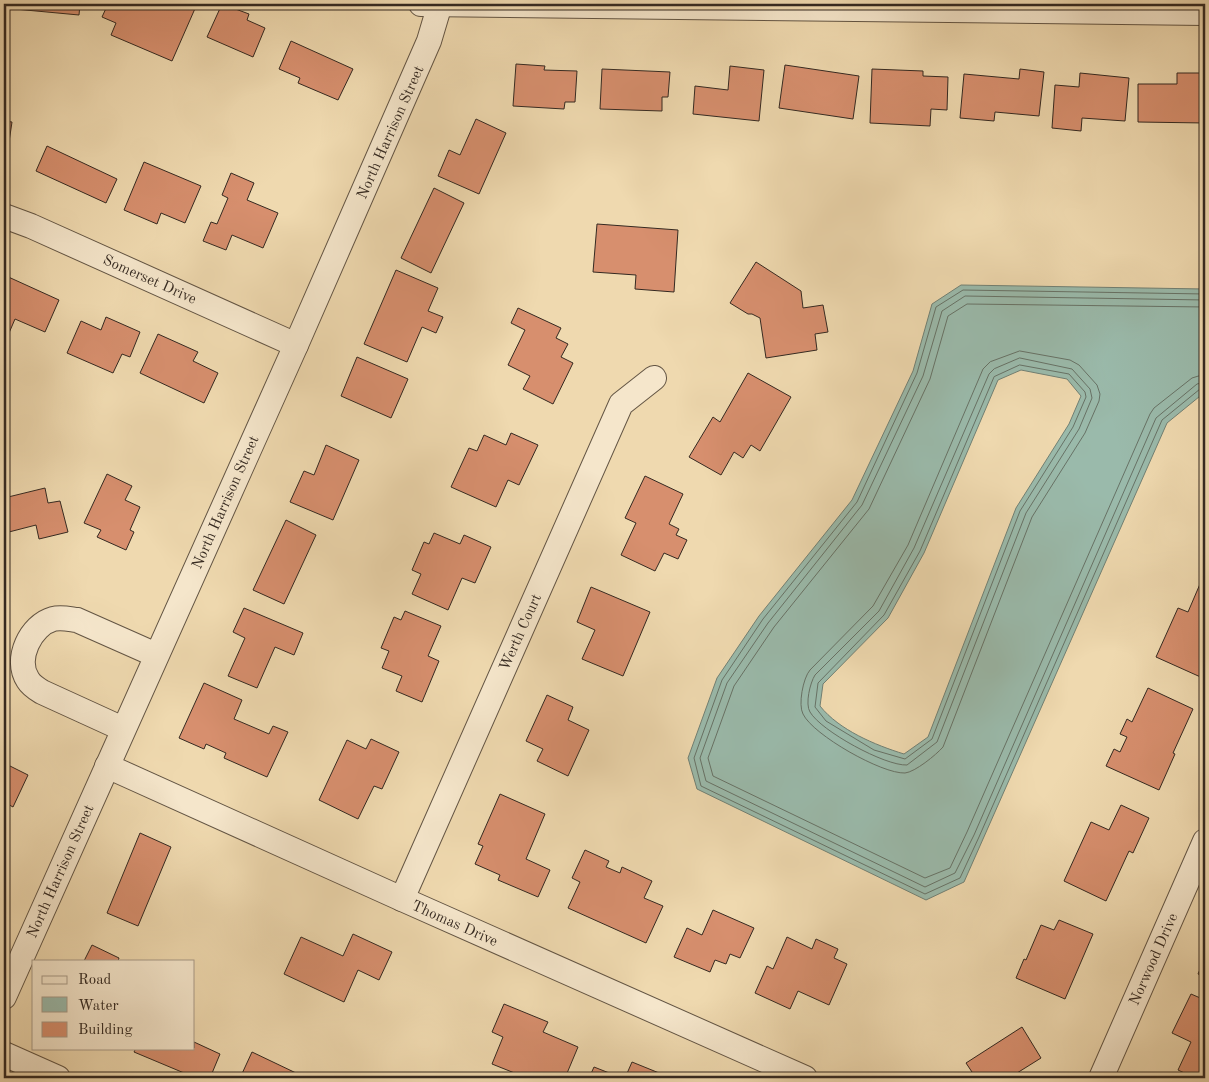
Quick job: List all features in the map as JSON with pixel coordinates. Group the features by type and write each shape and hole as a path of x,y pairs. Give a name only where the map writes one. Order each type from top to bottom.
{"street":[{"path":"421,4 1205,13"},
{"name":"North Harrison Street","path":"4,997 296,345 429,41 440,4"},
{"name":"Somerset Drive","path":"4,216 31,226 296,345"},
{"name":"Werth Court","path":"402,899 621,404 654,378"},
{"path":"123,729 42,692 33,686 26,678 22,659 32,633 52,620 64,618 77,620 156,655"},
{"name":"Thomas Drive","path":"107,766 805,1078"},
{"name":"Norwood Drive","path":"1102,1078 1205,841"},
{"path":"4,1054 58,1078"}],"water":[{"path":"961,285 1205,289 1205,392 1167,423 964,882 926,900 697,789 688,758 717,678 759,616 852,500 913,371 932,304","holes":["1021,370 1067,379 1081,396 1069,424 1016,508 928,737 904,754 858,736 828,715 820,706 823,684 888,618 924,553 998,380"]}],"building":[{"path":"4,4 80,4 79,15 4,8"},
{"path":"108,4 197,4 172,61 111,35 116,23 102,17"},
{"path":"222,4 249,14 247,20 265,28 253,57 207,37"},
{"path":"291,41 353,69 338,100 298,83 300,78 279,69"},
{"path":"516,64 545,66 544,70 577,71 575,102 565,102 564,109 513,106"},
{"path":"785,65 859,76 853,119 779,108"},
{"path":"730,66 764,70 759,121 693,114 695,86 728,90"},
{"path":"602,69 670,72 668,97 662,97 662,111 600,109"},
{"path":"872,69 923,71 923,76 948,77 947,110 931,109 930,126 870,123"},
{"path":"1020,69 1044,72 1039,116 995,112 994,121 960,118 964,74 1019,79"},
{"path":"1080,73 1129,78 1125,121 1082,118 1081,131 1052,128 1055,85 1079,87"},
{"path":"1177,73 1205,73 1205,123 1138,122 1138,84 1177,84"},
{"path":"476,119 506,133 479,194 438,176 449,150 460,155"},
{"path":"4,121 12,122 6,162 4,162"},
{"path":"47,146 117,179 106,203 36,171"},
{"path":"144,162 201,186 185,223 161,213 157,224 124,210"},
{"path":"231,173 254,183 247,200 278,213 263,248 232,235 226,250 203,241 211,222 217,224 228,198 222,195"},
{"path":"434,188 464,203 431,273 401,258"},
{"path":"597,224 678,230 674,292 635,289 636,275 593,272"},
{"path":"756,262 801,291 803,308 823,305 828,332 815,334 817,350 766,358 760,318 748,314 730,303"},
{"path":"396,270 438,288 428,311 443,317 436,333 422,327 407,362 364,344"},
{"path":"4,275 59,300 45,332 15,319 9,333 4,330"},
{"path":"518,308 561,328 556,338 568,344 561,357 573,363 553,404 523,389 530,376 508,365 525,330 511,323"},
{"path":"106,317 140,332 130,357 122,354 113,373 67,353 81,321 101,330"},
{"path":"158,334 198,352 193,361 218,373 204,403 140,373"},
{"path":"357,357 408,379 391,418 341,396"},
{"path":"748,373 791,397 760,451 751,445 743,458 734,452 721,475 689,457 713,417 720,422"},
{"path":"511,433 538,445 519,485 508,480 496,507 451,487 469,448 477,451 484,435 506,445"},
{"path":"326,445 359,460 333,520 290,502 304,471 314,475"},
{"path":"107,474 132,486 125,500 140,507 130,530 134,532 126,550 97,537 101,530 84,523"},
{"path":"645,476 683,494 669,524 679,529 676,535 687,540 678,559 664,553 655,571 621,555 636,523 625,518"},
{"path":"45,488 48,503 60,501 68,532 39,539 36,525 5,533 4,498"},
{"path":"286,520 316,535 284,604 253,590"},
{"path":"434,533 460,544 464,535 491,547 475,583 462,578 448,610 412,594 421,574 412,570 424,542 429,544"},
{"path":"1200,584 1205,586 1205,679 1156,657 1178,608 1188,612"},
{"path":"591,587 650,612 623,676 582,659 595,630 577,622"},
{"path":"244,608 303,633 294,655 275,647 257,688 228,676 245,638 233,632"},
{"path":"405,611 441,626 428,656 439,661 422,702 396,691 402,676 382,668 389,651 381,648 394,617 401,620"},
{"path":"204,683 242,700 234,719 269,734 273,726 288,732 267,777 224,758 226,753 206,744 204,749 179,738"},
{"path":"1148,688 1193,709 1159,790 1106,766 1114,749 1120,752 1127,737 1120,734 1127,719 1132,722"},
{"path":"547,695 573,707 568,720 589,730 568,776 537,761 543,749 526,741"},
{"path":"371,739 399,752 382,789 374,786 358,819 319,800 347,740 366,749"},
{"path":"4,763 28,775 13,807 4,802"},
{"path":"500,794 545,814 526,859 550,870 538,897 498,880 500,875 475,864 483,846 478,844"},
{"path":"1121,805 1149,818 1133,853 1129,851 1106,901 1064,881 1091,822 1109,830"},
{"path":"140,833 171,847 138,926 107,913"},
{"path":"585,850 609,861 606,867 620,873 622,867 652,881 644,898 663,906 646,943 568,908 580,882 572,878"},
{"path":"713,910 754,928 740,958 730,954 726,964 715,960 710,972 674,957 687,928 702,935"},
{"path":"1059,920 1093,934 1065,999 1016,978 1041,925 1054,930"},
{"path":"353,934 392,952 379,980 358,970 344,1002 284,974 301,937 343,956"},
{"path":"787,937 812,949 816,939 838,949 834,958 847,964 829,1005 798,991 790,1009 755,993 767,966 773,969"},
{"path":"92,945 119,958 118,960 84,960"},
{"path":"1205,958 1205,977 1198,974"},
{"path":"1191,994 1205,1000 1205,1078 1195,1078 1178,1070 1191,1042 1172,1033"},
{"path":"504,1004 548,1022 543,1032 578,1047 565,1078 527,1078 492,1064 503,1037 492,1032"},
{"path":"1022,1027 1041,1058 1009,1078 976,1078 966,1063"},
{"path":"195,1042 220,1054 210,1078 196,1078 134,1052 135,1050 195,1050"},
{"path":"252,1052 296,1073 294,1078 240,1078"},
{"path":"632,1062 669,1077 669,1078 625,1078"},
{"path":"594,1067 622,1078 589,1078"}]}
